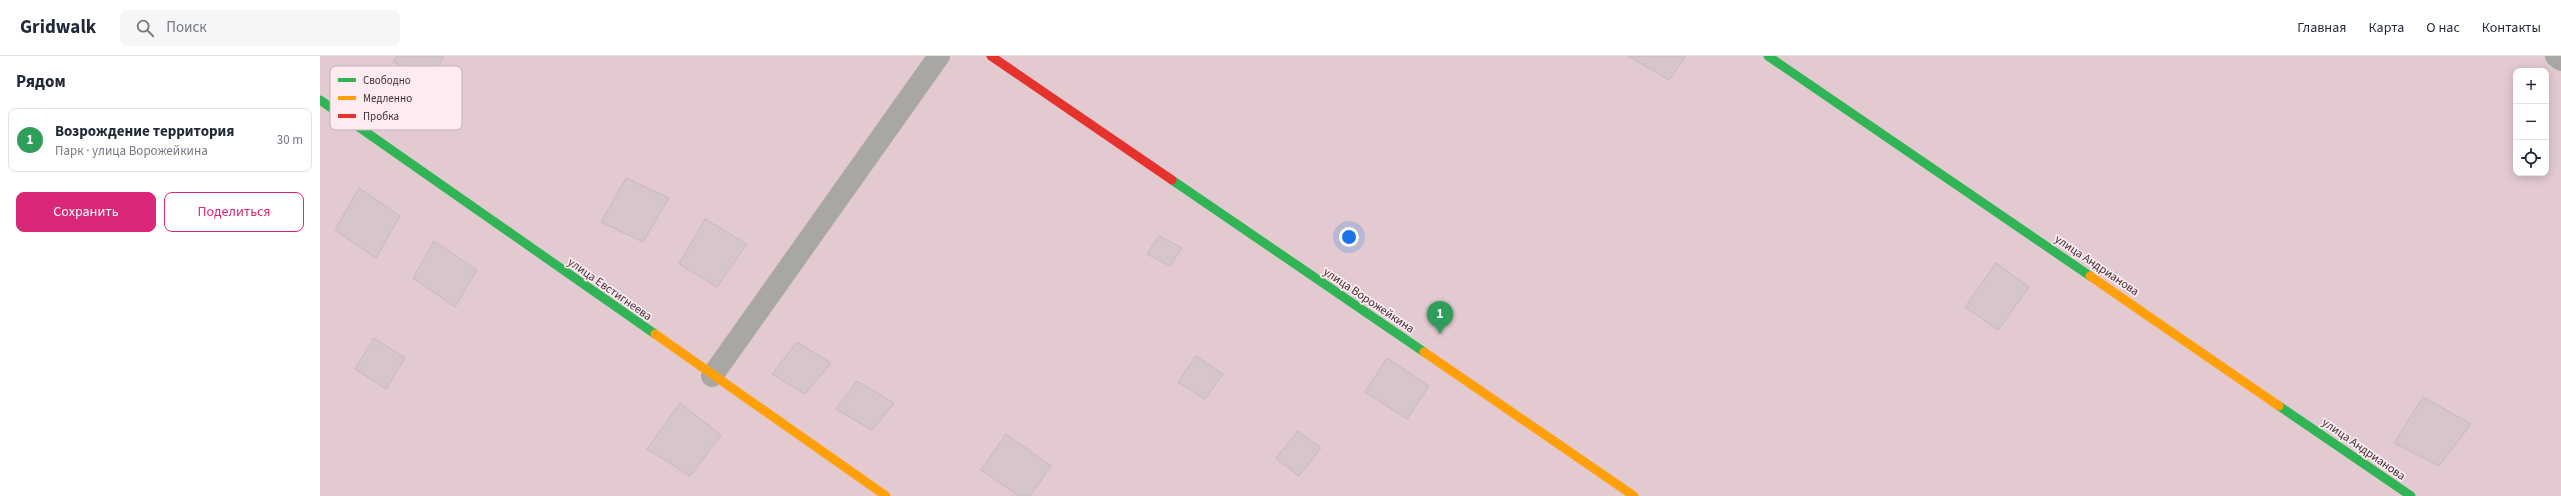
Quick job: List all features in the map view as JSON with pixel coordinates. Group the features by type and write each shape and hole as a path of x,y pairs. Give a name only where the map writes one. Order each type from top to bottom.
{"street":[{"path":"712,376 939,56"},
{"name":"улица Ворожейкина","path":"991,56 1634,496"},
{"name":"улица Андрианова","path":"1768,56 2411,496"},
{"path":"2556,56 2561,60"},
{"name":"улица Евстигнеева","path":"320,100 330,107"},
{"name":"улица Евстигнеева","path":"363,130 712,376 886,496"}],"shaded area":[{"path":"320,56 2561,56 2561,496 320,496"}],"building":[{"path":"397,56 444,56 439,66 403,66 393,62"},
{"path":"1628,56 1686,56 1669,80"},
{"path":"626,178 669,198 643,242 601,222"},
{"path":"359,188 400,216 376,258 335,230"},
{"path":"705,219 747,244 717,287 679,264"},
{"path":"1159,236 1182,248 1170,266 1147,254"},
{"path":"434,241 477,270 455,307 413,278"},
{"path":"1996,263 2029,287 1998,330 1965,307"},
{"path":"374,338 405,358 386,389 355,369"},
{"path":"797,342 831,363 805,394 772,374"},
{"path":"1196,356 1223,374 1205,399 1178,382"},
{"path":"1387,358 1429,386 1407,419 1365,392"},
{"path":"857,381 894,403 872,430 836,409"},
{"path":"2423,397 2471,424 2439,466 2394,443"},
{"path":"680,403 721,435 690,476 647,449"},
{"path":"1298,431 1321,448 1299,476 1276,458"},
{"path":"1006,434 1051,466 1030,496 1019,496 981,470"}],"traffic: fast":[{"path":"1768,56 2090,276"},
{"path":"320,100 330,107"},
{"path":"363,130 655,334"},
{"path":"1172,180 1424,352"},
{"path":"2279,406 2411,496"}],"traffic: slow":[{"path":"2090,276 2279,406"},
{"path":"655,334 886,496"},
{"path":"1424,352 1634,496"}],"traffic: jam":[{"path":"991,56 1172,180"}],"place":[{"name":"Возрождение территория","path":"1440,334"}]}
